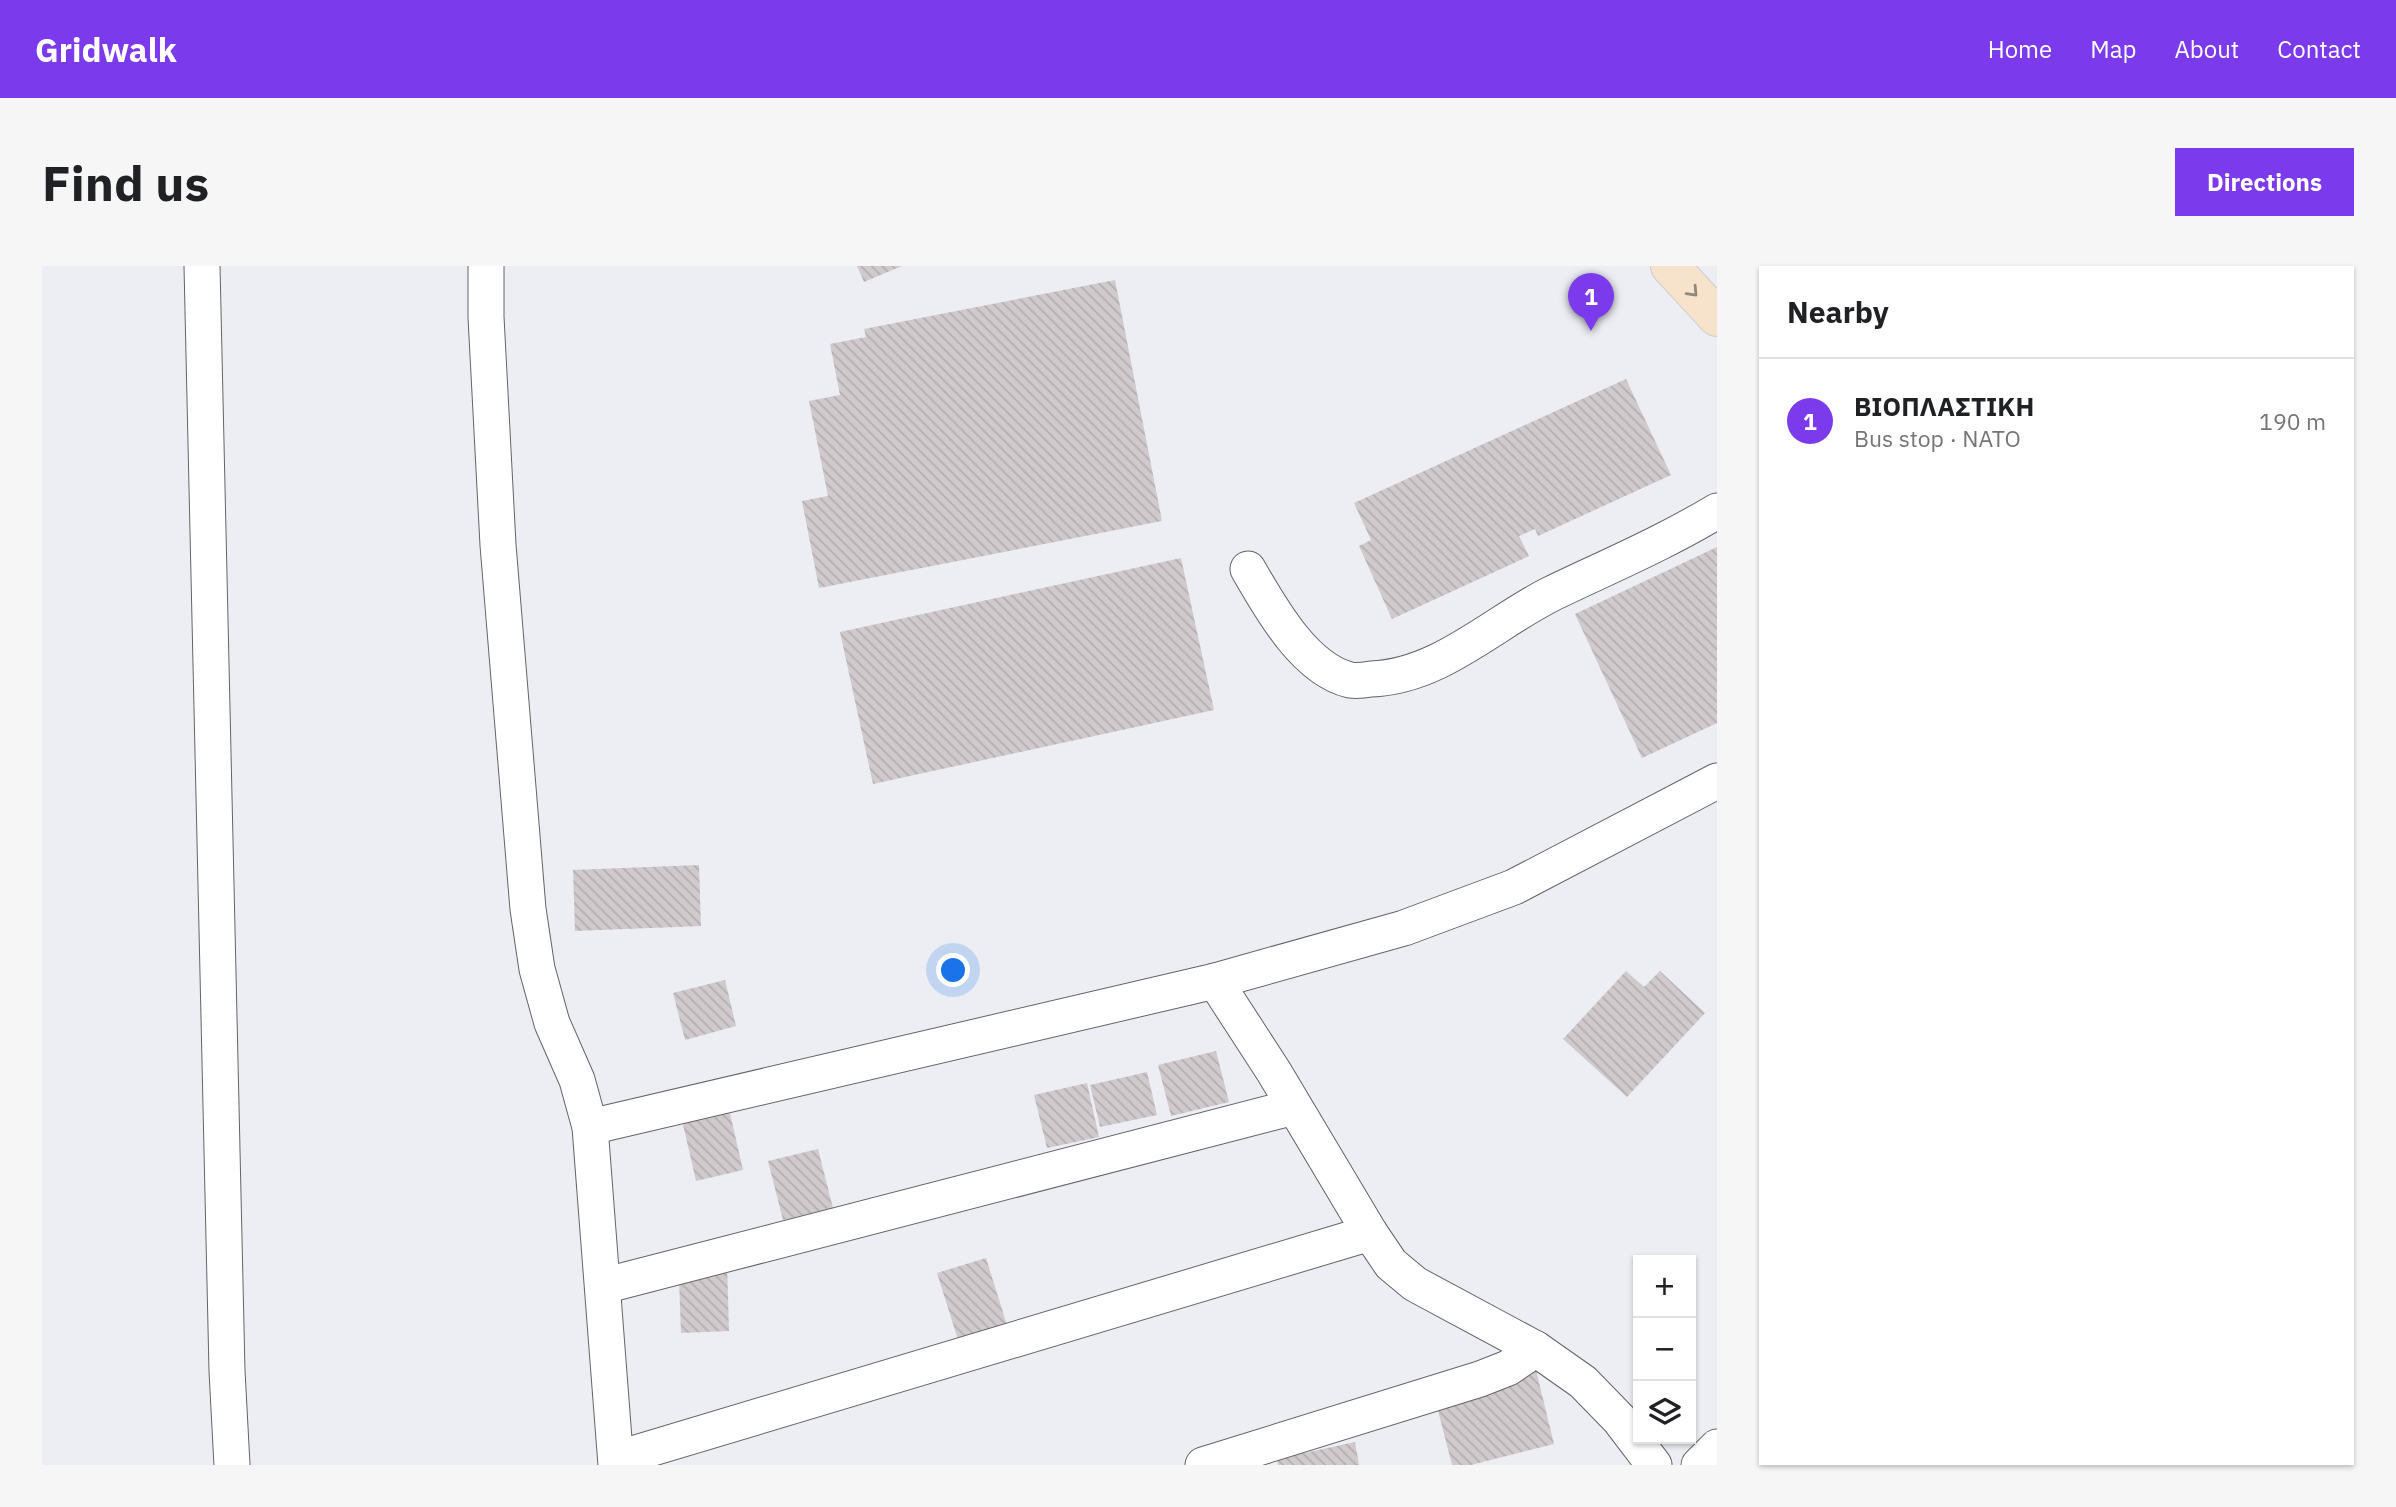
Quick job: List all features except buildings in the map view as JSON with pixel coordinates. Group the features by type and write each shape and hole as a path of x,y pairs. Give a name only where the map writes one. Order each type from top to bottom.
{"main road":[{"path":"1670,266 1717,317"}],"street":[{"path":"202,266 226,1343 232,1465"},
{"path":"486,266 486,317 498,545 528,909 537,969 549,1013 577,1080 590,1127 616,1462 1370,1233"},
{"path":"1248,569 1275,614 1300,646 1322,666 1350,680 1393,678 1450,656 1548,596 1679,533 1717,511"},
{"path":"590,1127 1215,981 1404,928 1514,887 1717,781"},
{"path":"1215,981 1391,1264 1415,1284 1536,1349 1583,1382 1619,1419 1654,1465"},
{"path":"603,1286 1294,1107"},
{"path":"1203,1465 1480,1379 1508,1367 1536,1349"},
{"path":"1699,1465 1717,1447"}],"place":[{"name":"ΒΙΟΠΛΑΣΤΙΚΗ","path":"1591,331"}]}
